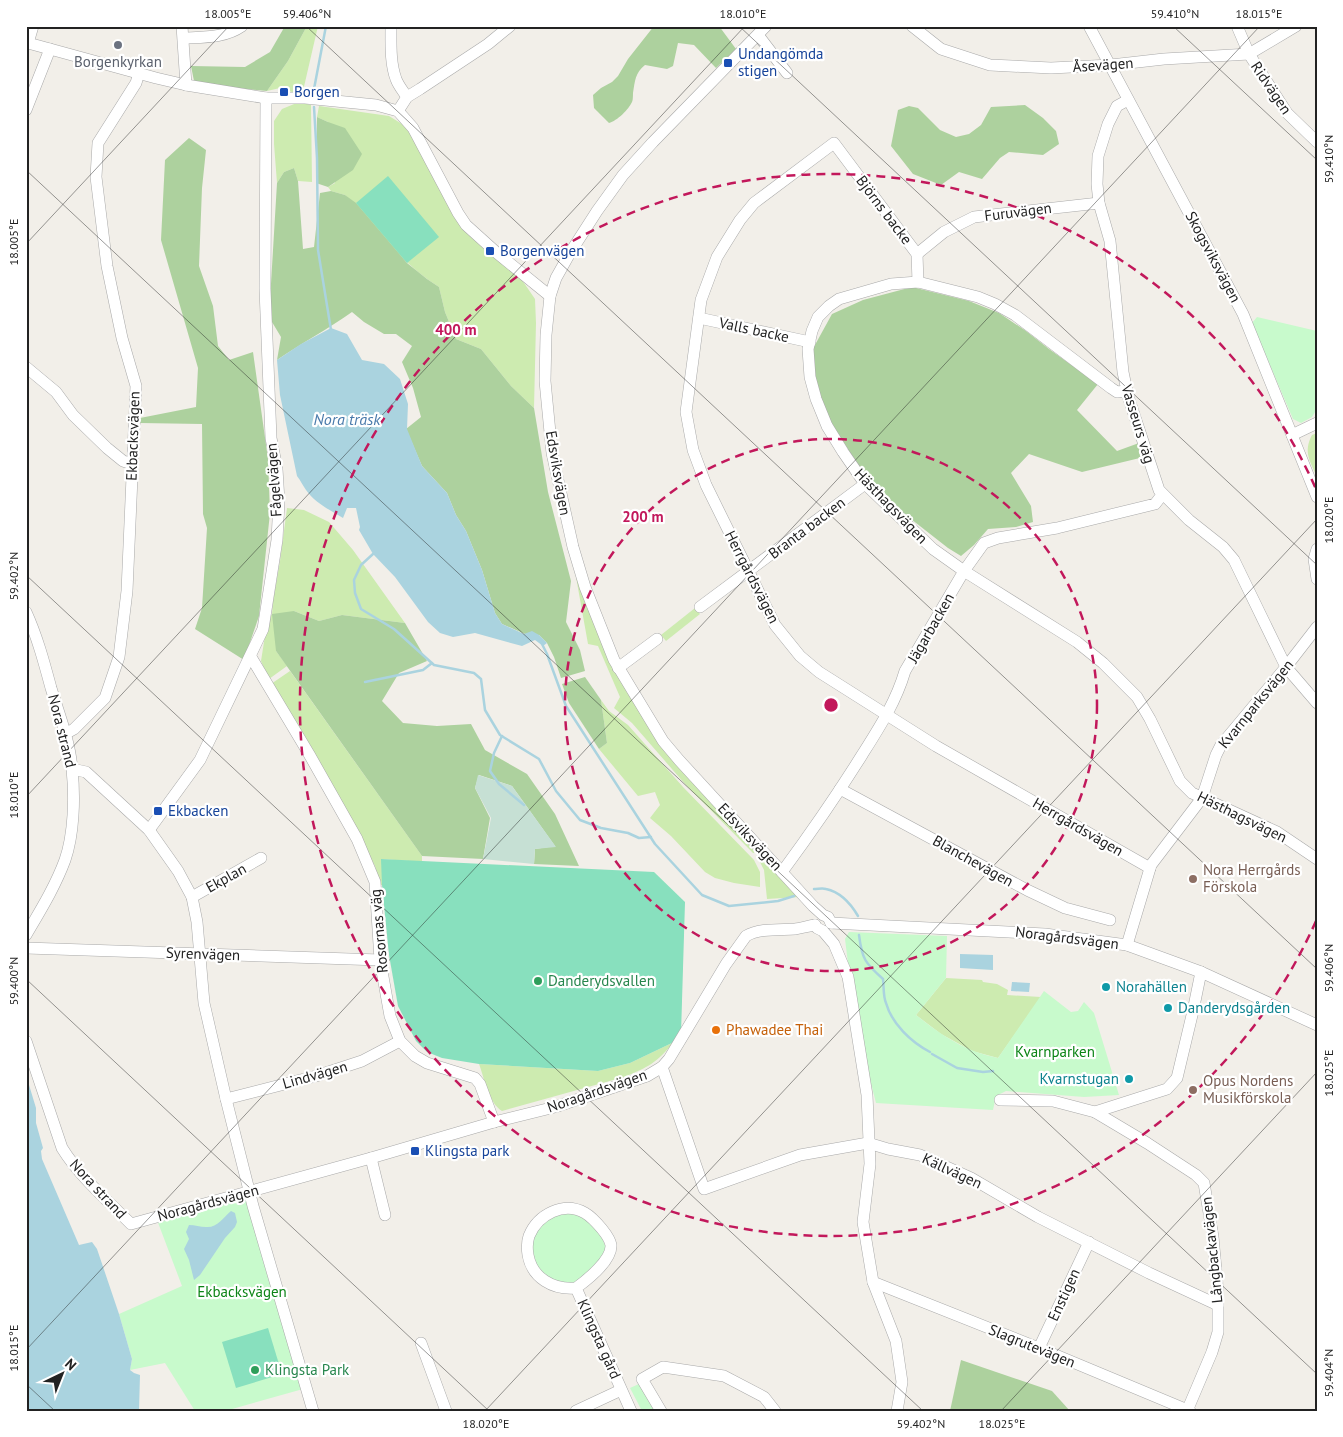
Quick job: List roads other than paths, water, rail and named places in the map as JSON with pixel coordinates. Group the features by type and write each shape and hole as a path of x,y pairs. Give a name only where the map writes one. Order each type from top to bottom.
{"street":[{"path":"33,26 28,43 186,84 266,98 314,99 376,104 398,111 413,128 466,225 550,296"},
{"path":"182,26 186,84"},
{"path":"184,38 222,35 235,31 242,26"},
{"path":"391,26 393,70 396,81 406,97"},
{"path":"398,111 406,97 420,90 488,44 510,26"},
{"name":"Åsevägen","path":"912,26 941,49 990,65 1051,68 1249,54 1296,26"},
{"name":"Skogsviksvägen","path":"1089,26 1243,314 1317,497"},
{"name":"Ridvägen","path":"1237,26 1249,54 1287,113 1317,142"},
{"path":"762,30 787,73"},
{"name":"Edsviksvägen","path":"762,30 653,142 623,176 597,211 556,278 550,296 547,320 545,381 552,454 565,516 585,587 600,629 618,668 663,740 679,760 813,906 834,944 848,977 867,1094 870,1164 863,1222 873,1282 896,1341 902,1382 897,1411"},
{"path":"26,110 50,49"},
{"name":"Ekbacksvägen","path":"65,734 74,728 105,698 119,657 127,591 136,386 122,338 107,266 96,177 98,143 136,83 139,72"},
{"name":"Fågelvägen","path":"149,830 200,760 263,630 277,540 279,501 271,438 265,289 266,98"},
{"name":"Vasseurs väg","path":"1128,100 1117,106 1108,124 1098,156 1097,184 1099,203 1110,241 1122,364 1127,390 1162,495 1224,547 1234,560 1286,667 1317,703"},
{"name":"Björns backe","path":"834,144 917,254 918,282"},
{"name":"Herrgårdsvägen","path":"834,144 754,203 740,220 717,257 701,300 686,412 693,450 706,486 775,625 800,656 819,672 936,746 1150,868"},
{"name":"Furuvägen","path":"917,254 944,232 974,217 1099,203"},
{"name":"Hästhagsvägen","path":"1127,390 1117,392 1015,315 995,304 978,297 918,282 891,284 839,299 818,317 808,349 810,377 816,399 827,426 865,484 933,548 964,571 1077,642 1103,663 1137,697 1150,719 1180,781 1192,793 1276,832 1317,859"},
{"name":"Valls backe","path":"699,318 810,342"},
{"path":"26,368 56,392 73,415 106,448 123,461 132,464"},
{"path":"1292,435 1317,423"},
{"name":"Branta backen","path":"700,608 865,484"},
{"name":"Jägarbacken","path":"782,872 840,789 887,714 901,684 905,670 964,571 984,543 998,538 1057,528 1155,504 1162,495"},
{"path":"1317,549 1314,559 1317,580"},
{"name":"Nora strand","path":"26,612 65,734 72,769 73,813 65,859 56,882 26,935"},
{"name":"Kvarnparksvägen","path":"1127,945 1150,868 1202,798 1221,745 1317,627"},
{"path":"618,668 657,639"},
{"name":"Rosornas väg","path":"251,657 357,839 375,882 380,960 390,1016 400,1041 415,1056 426,1063 475,1078 480,1084 494,1122"},
{"path":"72,769 86,772 149,830 178,870 192,897 197,922 204,1003 226,1099 249,1191 313,1411"},
{"name":"Blanchevägen","path":"840,789 1027,890 1066,908 1110,920"},
{"name":"Ekplan","path":"192,897 261,858"},
{"name":"Noragårdsvägen","path":"131,1224 494,1122 555,1107 647,1076 662,1067 669,1059 726,964 746,936 760,931 798,929 823,923 1045,934 1127,945 1201,972 1317,1025"},
{"name":"Syrenvägen","path":"26,948 380,960"},
{"path":"1000,1100 1053,1101 1095,1112 1166,1089 1177,1078 1201,972"},
{"name":"Nora strand","path":"26,1041 62,1148 71,1162 131,1224"},
{"name":"Lindvägen","path":"226,1099 316,1076 362,1061 400,1041"},
{"name":"Källvägen","path":"662,1067 704,1189 800,1155 868,1143 920,1155 971,1178 1038,1217 1149,1273 1218,1305"},
{"name":"Långbackavägen","path":"1095,1112 1147,1143 1196,1175 1204,1183 1213,1237 1218,1332 1212,1352 1188,1410"},
{"path":"371,1158 385,1216"},
{"name":"Klingsta gård","path":"570,1208 585,1213 608,1236 611,1244 610,1254 588,1279 576,1288 558,1288 548,1284 534,1271 530,1262 529,1237 540,1220 557,1210 570,1208"},
{"name":"Enstigen","path":"1039,1348 1089,1242"},
{"name":"Slagrutevägen","path":"873,1282 1188,1410"},
{"name":"Klingsta gård","path":"576,1288 631,1411"},
{"path":"421,1343 446,1411"},
{"path":"661,1411 642,1380 663,1367 724,1376 764,1397 775,1411"},
{"path":"576,1411 621,1390"}],"water":[{"name":"Nora träsk","path":"331,328 347,334 362,360 384,364 400,379 408,404 407,429 422,466 447,493 456,515 466,531 482,570 495,613 502,624 524,634 532,631 539,635 547,643 543,646 535,640 522,646 475,633 453,637 440,633 428,622 395,577 373,554 359,530 356,508 347,508 343,518 310,495 297,476 280,395 277,360 301,344"},
{"path":"960,954 993,955 993,970 960,968"},
{"path":"1012,982 1030,983 1029,992 1011,991"},
{"path":"26,1075 36,1108 36,1123 43,1148 41,1151 42,1159 79,1245 92,1242 97,1249 132,1359 130,1370 140,1375 139,1411 26,1411"},
{"path":"231,1211 235,1213 237,1222 235,1227 225,1238 200,1275 194,1280 184,1249 189,1239 186,1232 189,1225 213,1226"}],"waterway":[{"path":"314,89 326,26"},
{"path":"314,107 317,158 318,250 331,330"},
{"path":"373,554 361,565 354,580 355,593 361,609 394,629 434,665 474,673 481,679 485,710 500,735 539,759 556,791 580,820 601,828 628,833 639,838 651,837"},
{"path":"542,644 566,706 655,844 702,895 729,906 778,901 794,896"},
{"path":"365,682 423,670 432,663"},
{"path":"502,736 494,753 490,771 499,784 524,805"},
{"path":"814,889 825,889 836,893 852,907 858,916"},
{"path":"859,935 861,950 865,960 883,979 885,1000 893,1018 909,1038 930,1052"},
{"path":"932,1054 957,1068 983,1072 993,1071"}],"place":[{"name":"Borgenkyrkan","path":"118,45"},
{"name":"Undangömda stigen","path":"728,63"},
{"name":"Borgen","path":"284,92"},
{"name":"Borgenvägen","path":"490,251"},
{"name":"Ekbacken","path":"158,811"},
{"name":"Nora Herrgårds Förskola","path":"1193,879"},
{"name":"Danderydsvallen","path":"538,981"},
{"name":"Norahällen","path":"1106,987"},
{"name":"Danderydsgården","path":"1168,1008"},
{"name":"Phawadee Thai","path":"716,1030"},
{"name":"Kvarnstugan","path":"1129,1079"},
{"name":"Opus Nordens Musikförskola","path":"1193,1090"},
{"name":"Klingsta park","path":"415,1151"},
{"name":"Klingsta Park","path":"255,1370"}],"park label":[{"name":"Kvarnparken","path":"1055,1052"}]}
